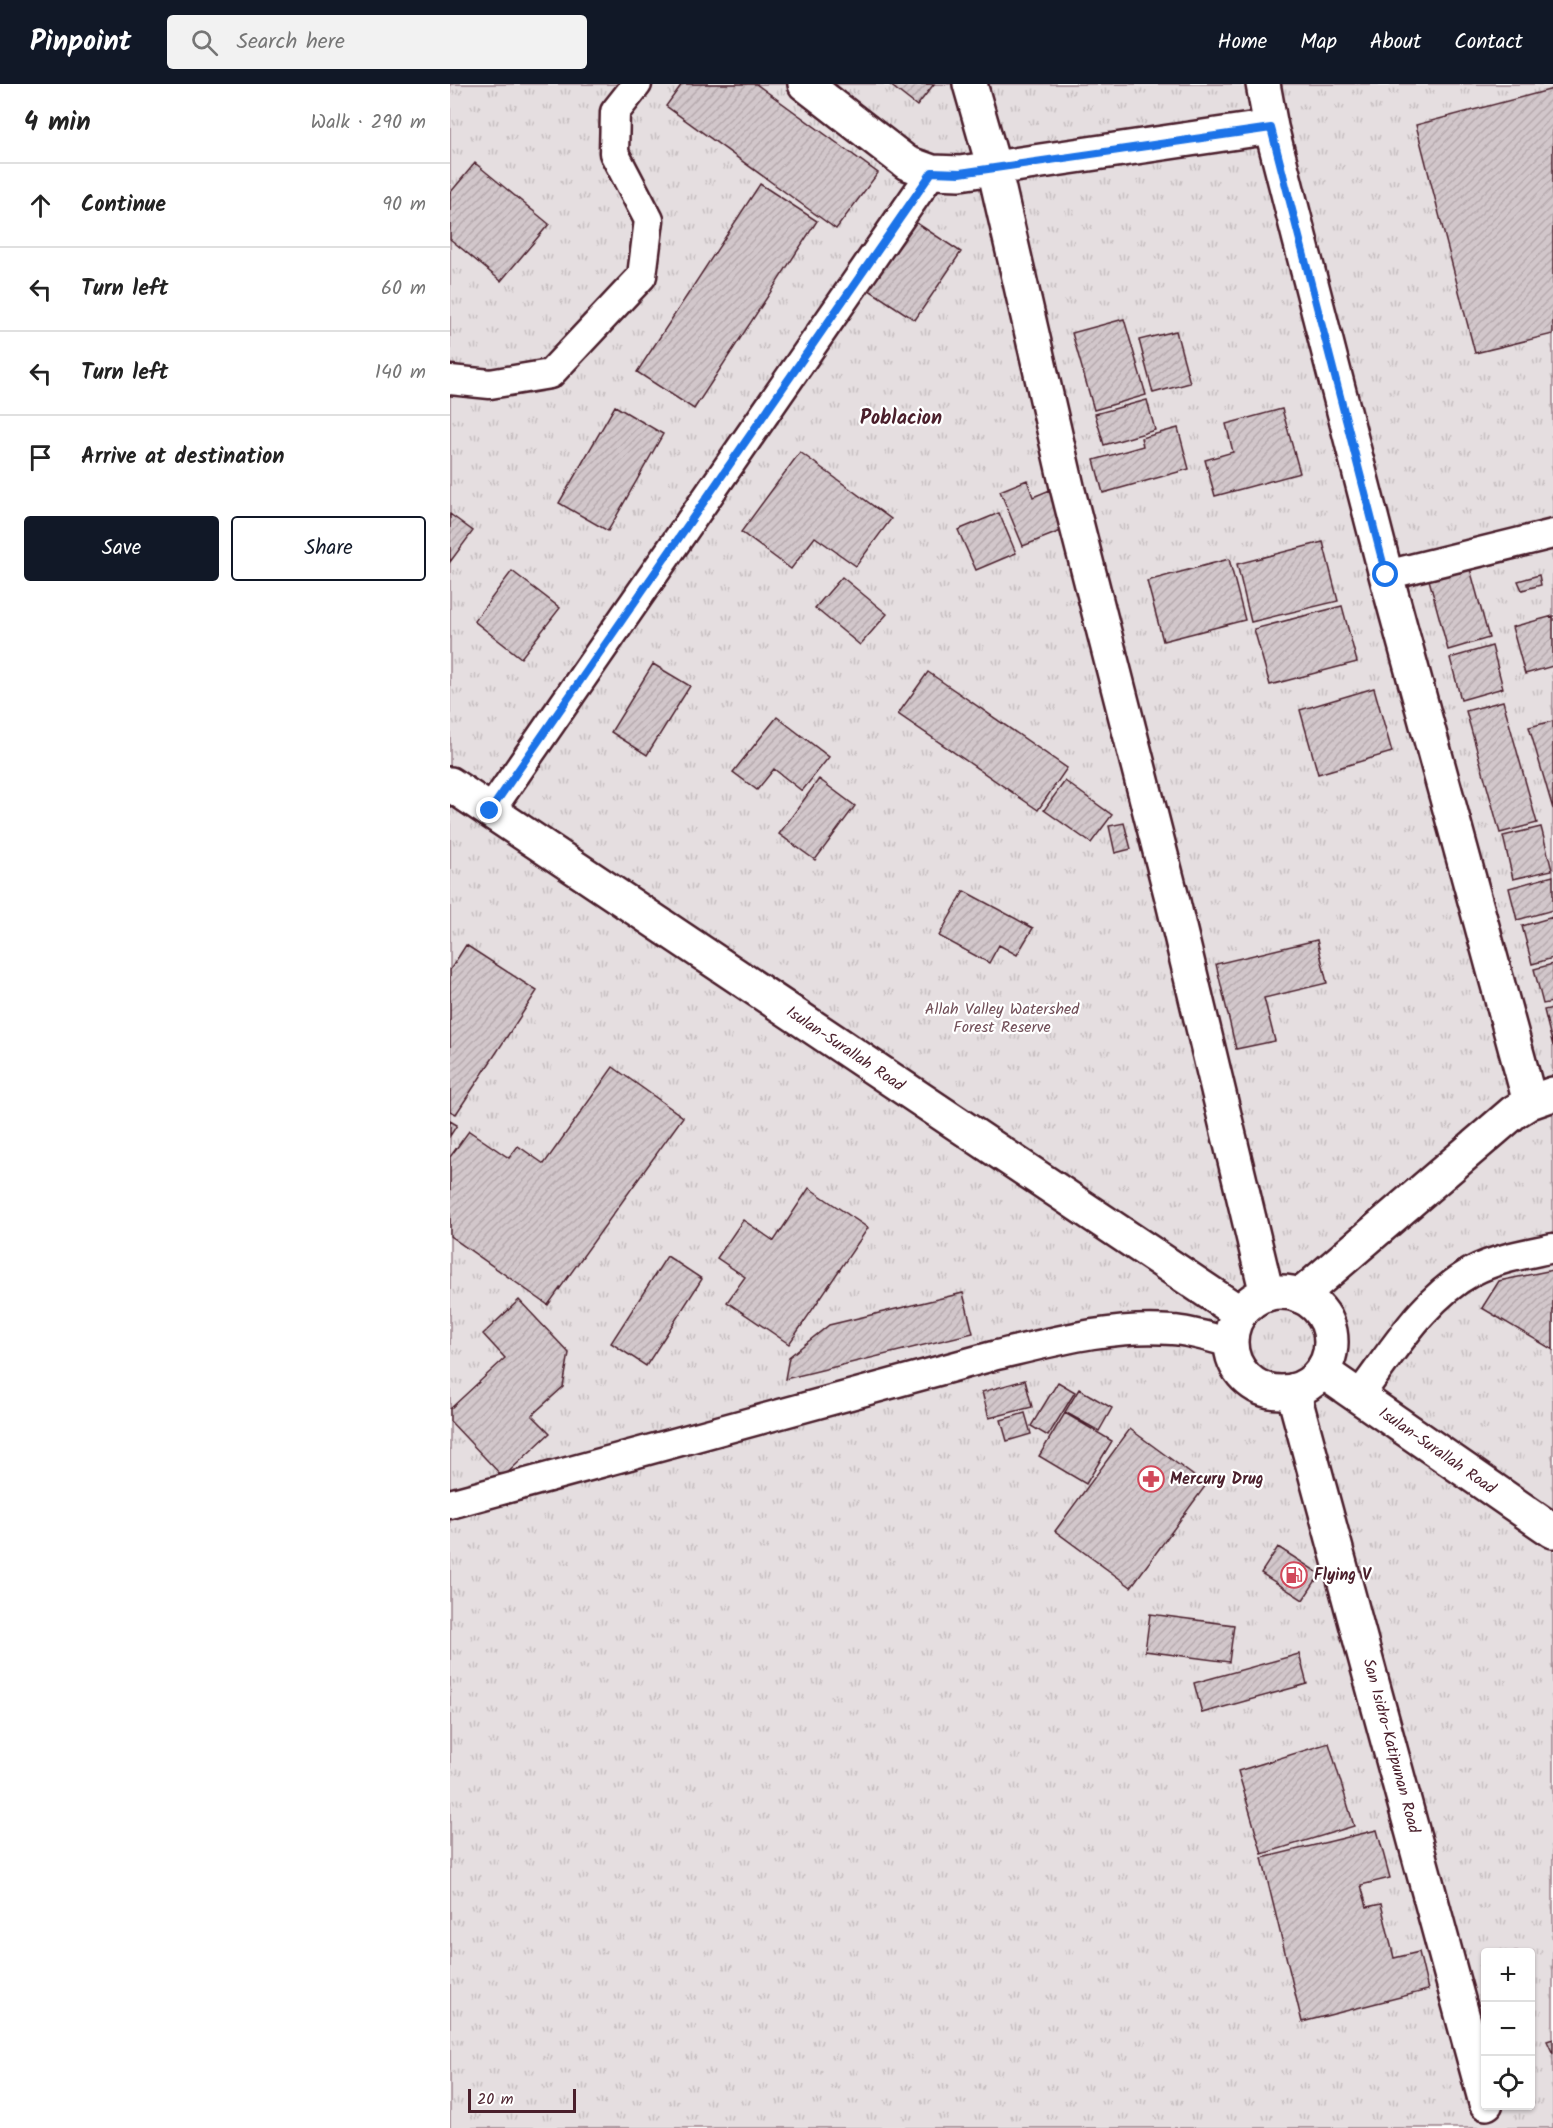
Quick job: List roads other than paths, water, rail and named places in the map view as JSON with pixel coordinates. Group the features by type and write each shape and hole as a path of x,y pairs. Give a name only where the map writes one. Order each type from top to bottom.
{"main road":[{"path":"805,84 907,163 932,172 960,173 1271,128"},
{"path":"970,84 994,168 1068,491 1170,891 1267,1294"},
{"path":"1263,84 1271,128 1386,575 1542,1098 1514,1112 1300,1296"},
{"name":"Isulan-Surallah Road","path":"450,784 1236,1328"},
{"path":"1284,1292 1300,1296 1312,1302 1328,1322 1332,1348 1322,1371 1310,1383 1293,1391 1278,1392 1264,1389 1251,1382 1240,1371 1233,1357 1236,1328 1252,1301 1267,1294 1284,1292"},
{"name":"Isulan-Surallah Road","path":"1322,1371 1553,1531"},
{"name":"San Isidro-Katipunan Road","path":"1293,1391 1481,2086"},
{"name":"San Isidro-Katipunan Road","path":"1488,2110 1492,2128"}],"street":[{"path":"450,380 490,384 550,374 642,276 649,220 614,153 615,112 637,84"},
{"path":"490,811 932,172"},
{"path":"1386,575 1553,534"},
{"path":"1358,1397 1418,1318 1442,1291 1473,1271 1503,1259 1553,1248"},
{"path":"450,1504 993,1356 1079,1335 1128,1329 1236,1328"}],"place":[{"name":"Mercury Drug","path":"1151,1479"},
{"name":"Flying V","path":"1294,1575"}],"district":[{"name":"Poblacion","path":"901,419"}],"park label":[{"name":"Allah Valley Watershed Forest Reserve","path":"1002,1018"}]}
